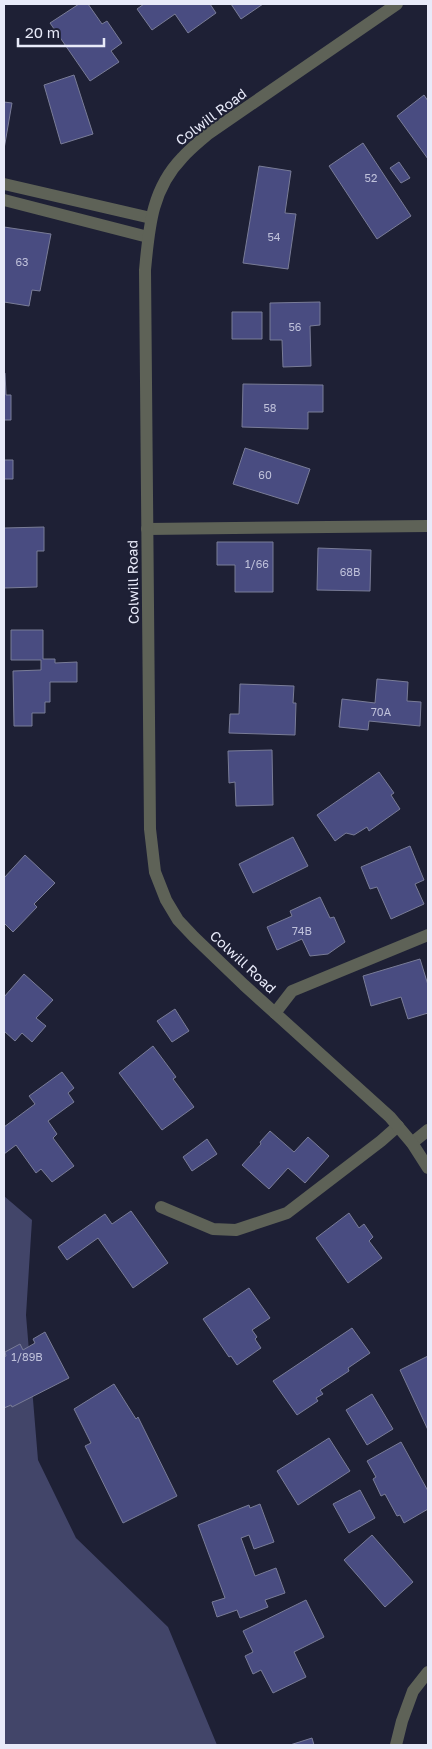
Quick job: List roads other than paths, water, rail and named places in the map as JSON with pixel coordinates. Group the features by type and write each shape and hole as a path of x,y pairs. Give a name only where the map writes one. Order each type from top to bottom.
{"street":[{"name":"Colwill Road","path":"397,4 208,134 181,159 165,180 154,205 148,237 145,270 150,829 155,872 166,900 178,920 244,985 365,1092 398,1126 412,1143 428,1168"},
{"path":"4,184 151,218"},
{"path":"4,200 148,237"},
{"path":"147,529 428,526"},
{"path":"275,1013 292,991 428,935"},
{"path":"161,1207 213,1229 236,1230 287,1213 398,1126"},
{"path":"412,1143 428,1130"},
{"path":"396,1745 413,1691 428,1672"}]}
